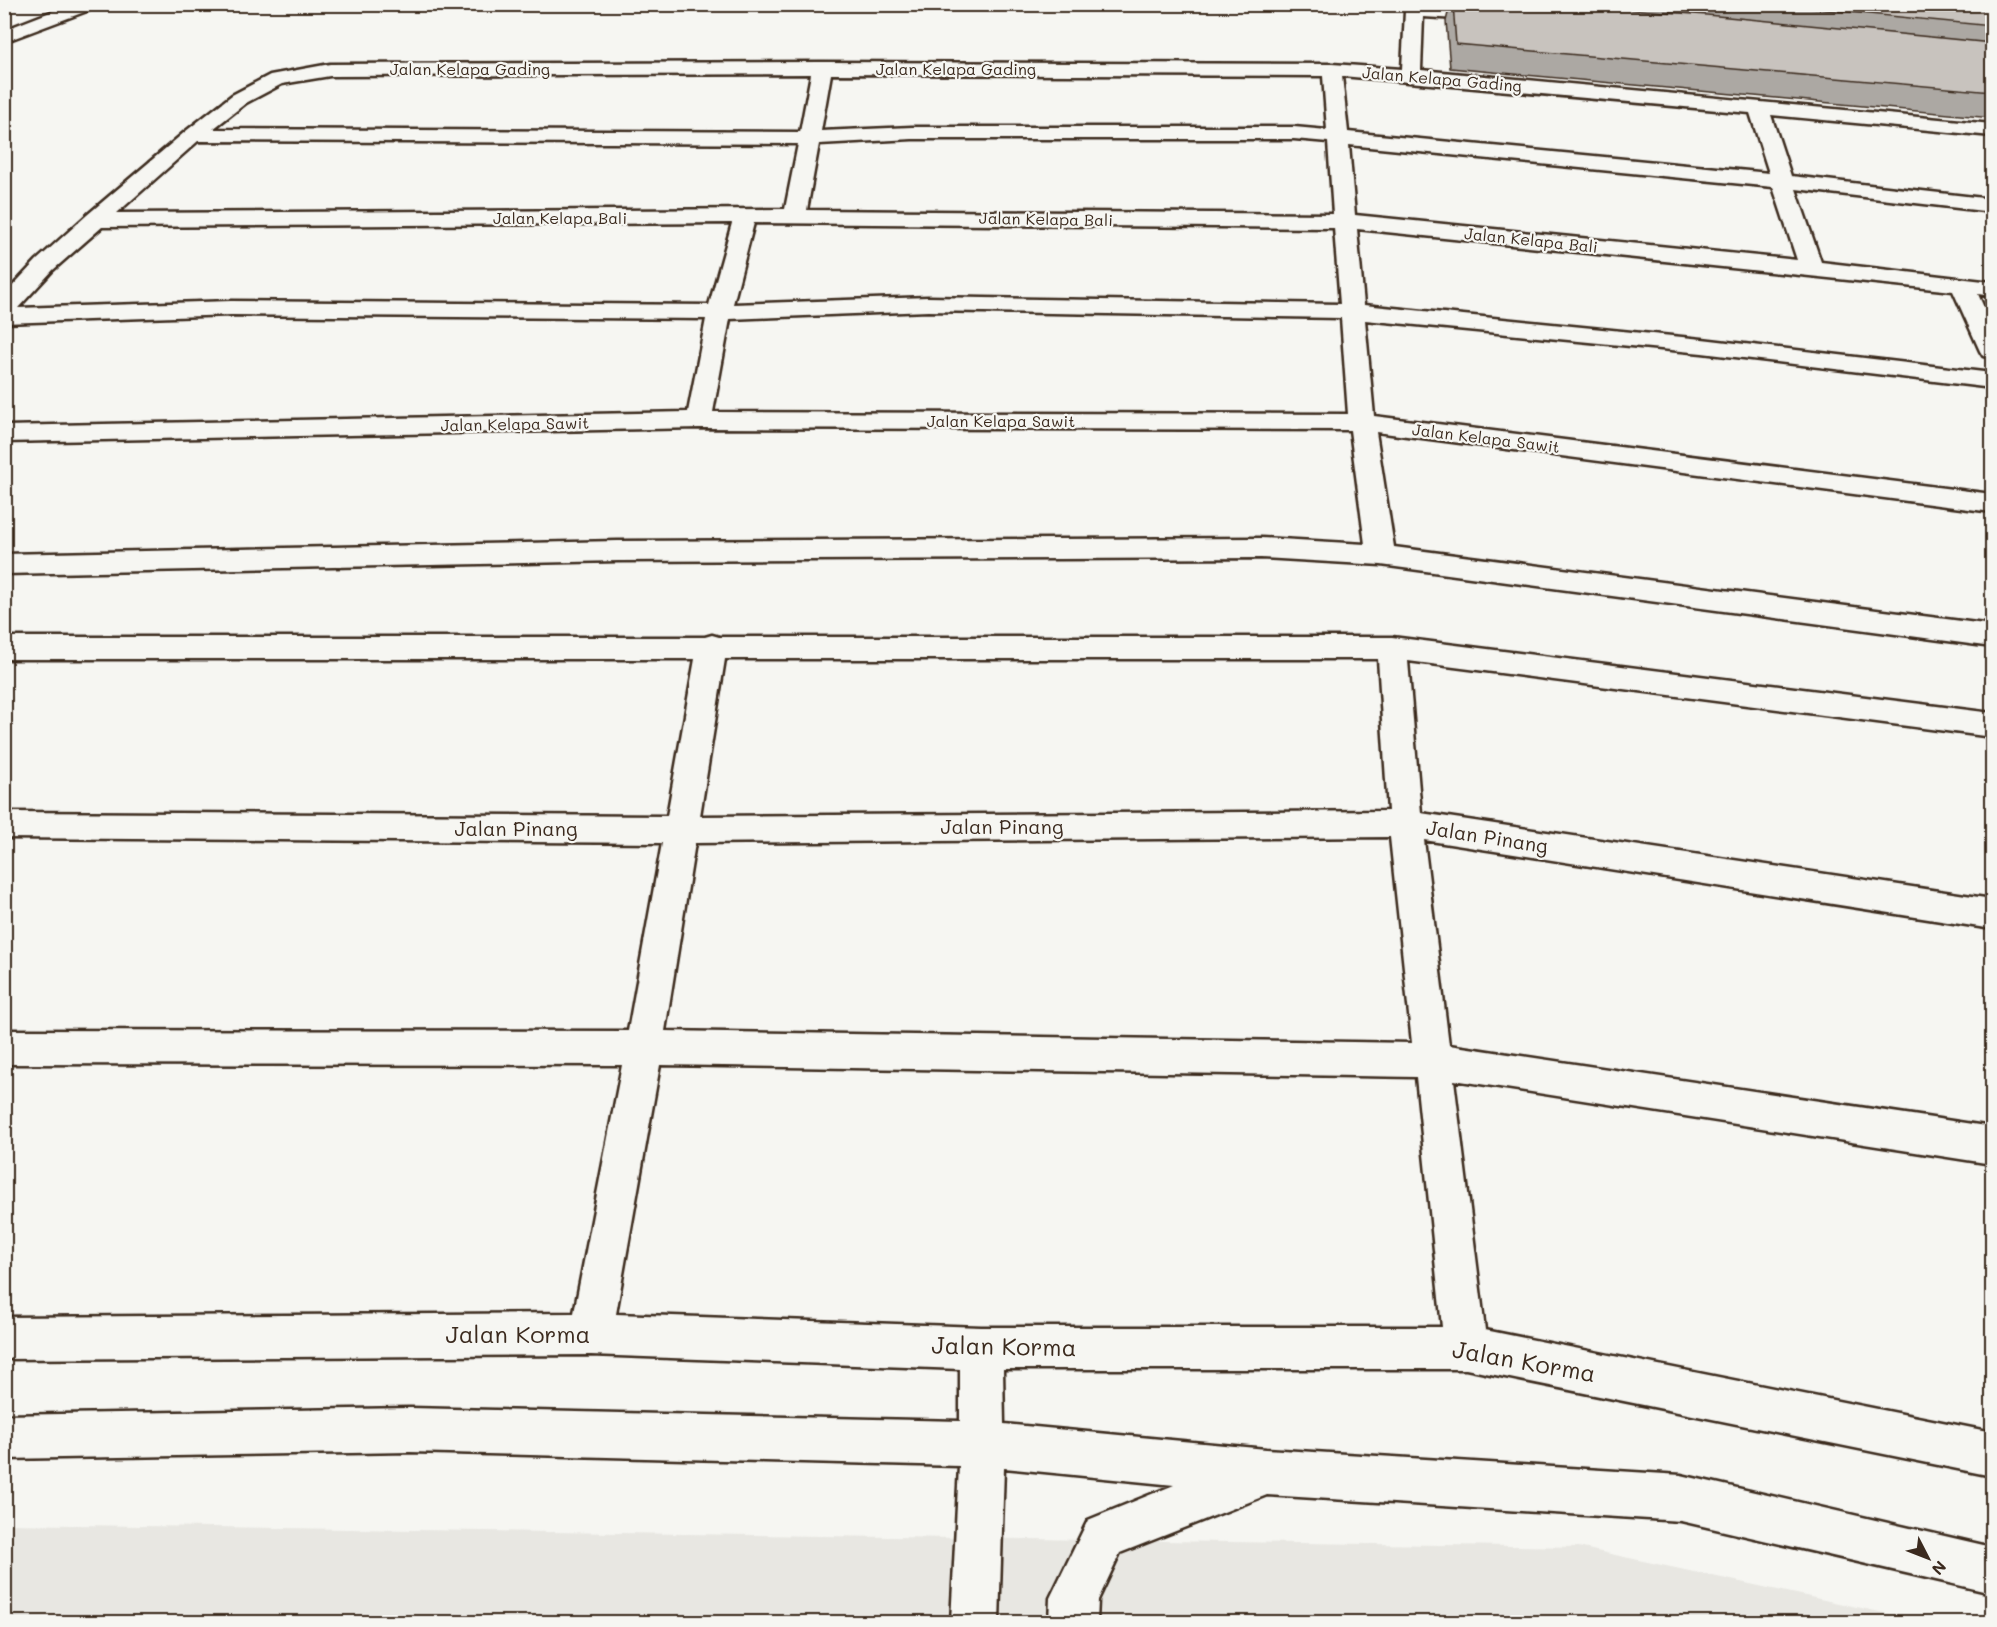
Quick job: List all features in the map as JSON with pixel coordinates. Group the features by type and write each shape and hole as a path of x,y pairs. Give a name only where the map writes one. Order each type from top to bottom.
{"street":[{"path":"4,37 88,4"},
{"path":"1412,75 1416,8 1509,17"},
{"path":"795,216 822,68"},
{"name":"Jalan Kelapa Gading","path":"4,310 45,265 95,220 193,135 239,99 277,79 330,70 822,68 1332,70 1412,75 1992,130"},
{"path":"1332,70 1362,422 1381,555"},
{"path":"1758,107 1811,268"},
{"path":"193,135 810,138 912,133 1294,133 1782,181 1992,205"},
{"name":"Jalan Kelapa Bali","path":"95,220 795,216 1345,221 1811,268 1992,289"},
{"path":"699,420 719,312 745,217"},
{"path":"1962,286 1992,351"},
{"path":"4,316 231,308 719,312 928,304 1351,311 1702,346 1992,381"},
{"name":"Jalan Kelapa Sawit","path":"4,434 699,420 1362,422 1992,503"},
{"path":"4,564 618,551 1261,548 1381,555 1992,636"},
{"path":"591,1334 644,1048 679,830 712,646"},
{"path":"4,648 712,646 1392,648 1992,725"},
{"path":"1392,648 1405,824 1466,1348"},
{"name":"Jalan Pinang","path":"4,825 679,830 1405,824 1992,914"},
{"path":"4,1047 644,1048 1433,1060 1992,1145"},
{"name":"Jalan Korma","path":"4,1338 591,1334 981,1348 1466,1348 1992,1454"},
{"path":"975,1623 982,1444 981,1348"},
{"path":"4,1437 410,1430 982,1444 1266,1472 1681,1498 1992,1570"},
{"path":"1073,1623 1074,1598 1104,1536 1266,1472"}],"shaded area":[{"path":"5,1524 1578,1547 1926,1622 5,1622"}],"building":[{"path":"1453,4 1555,4 1707,15 1992,43 1992,92 1456,44"},
{"path":"1765,4 1992,4 1992,26"}]}
